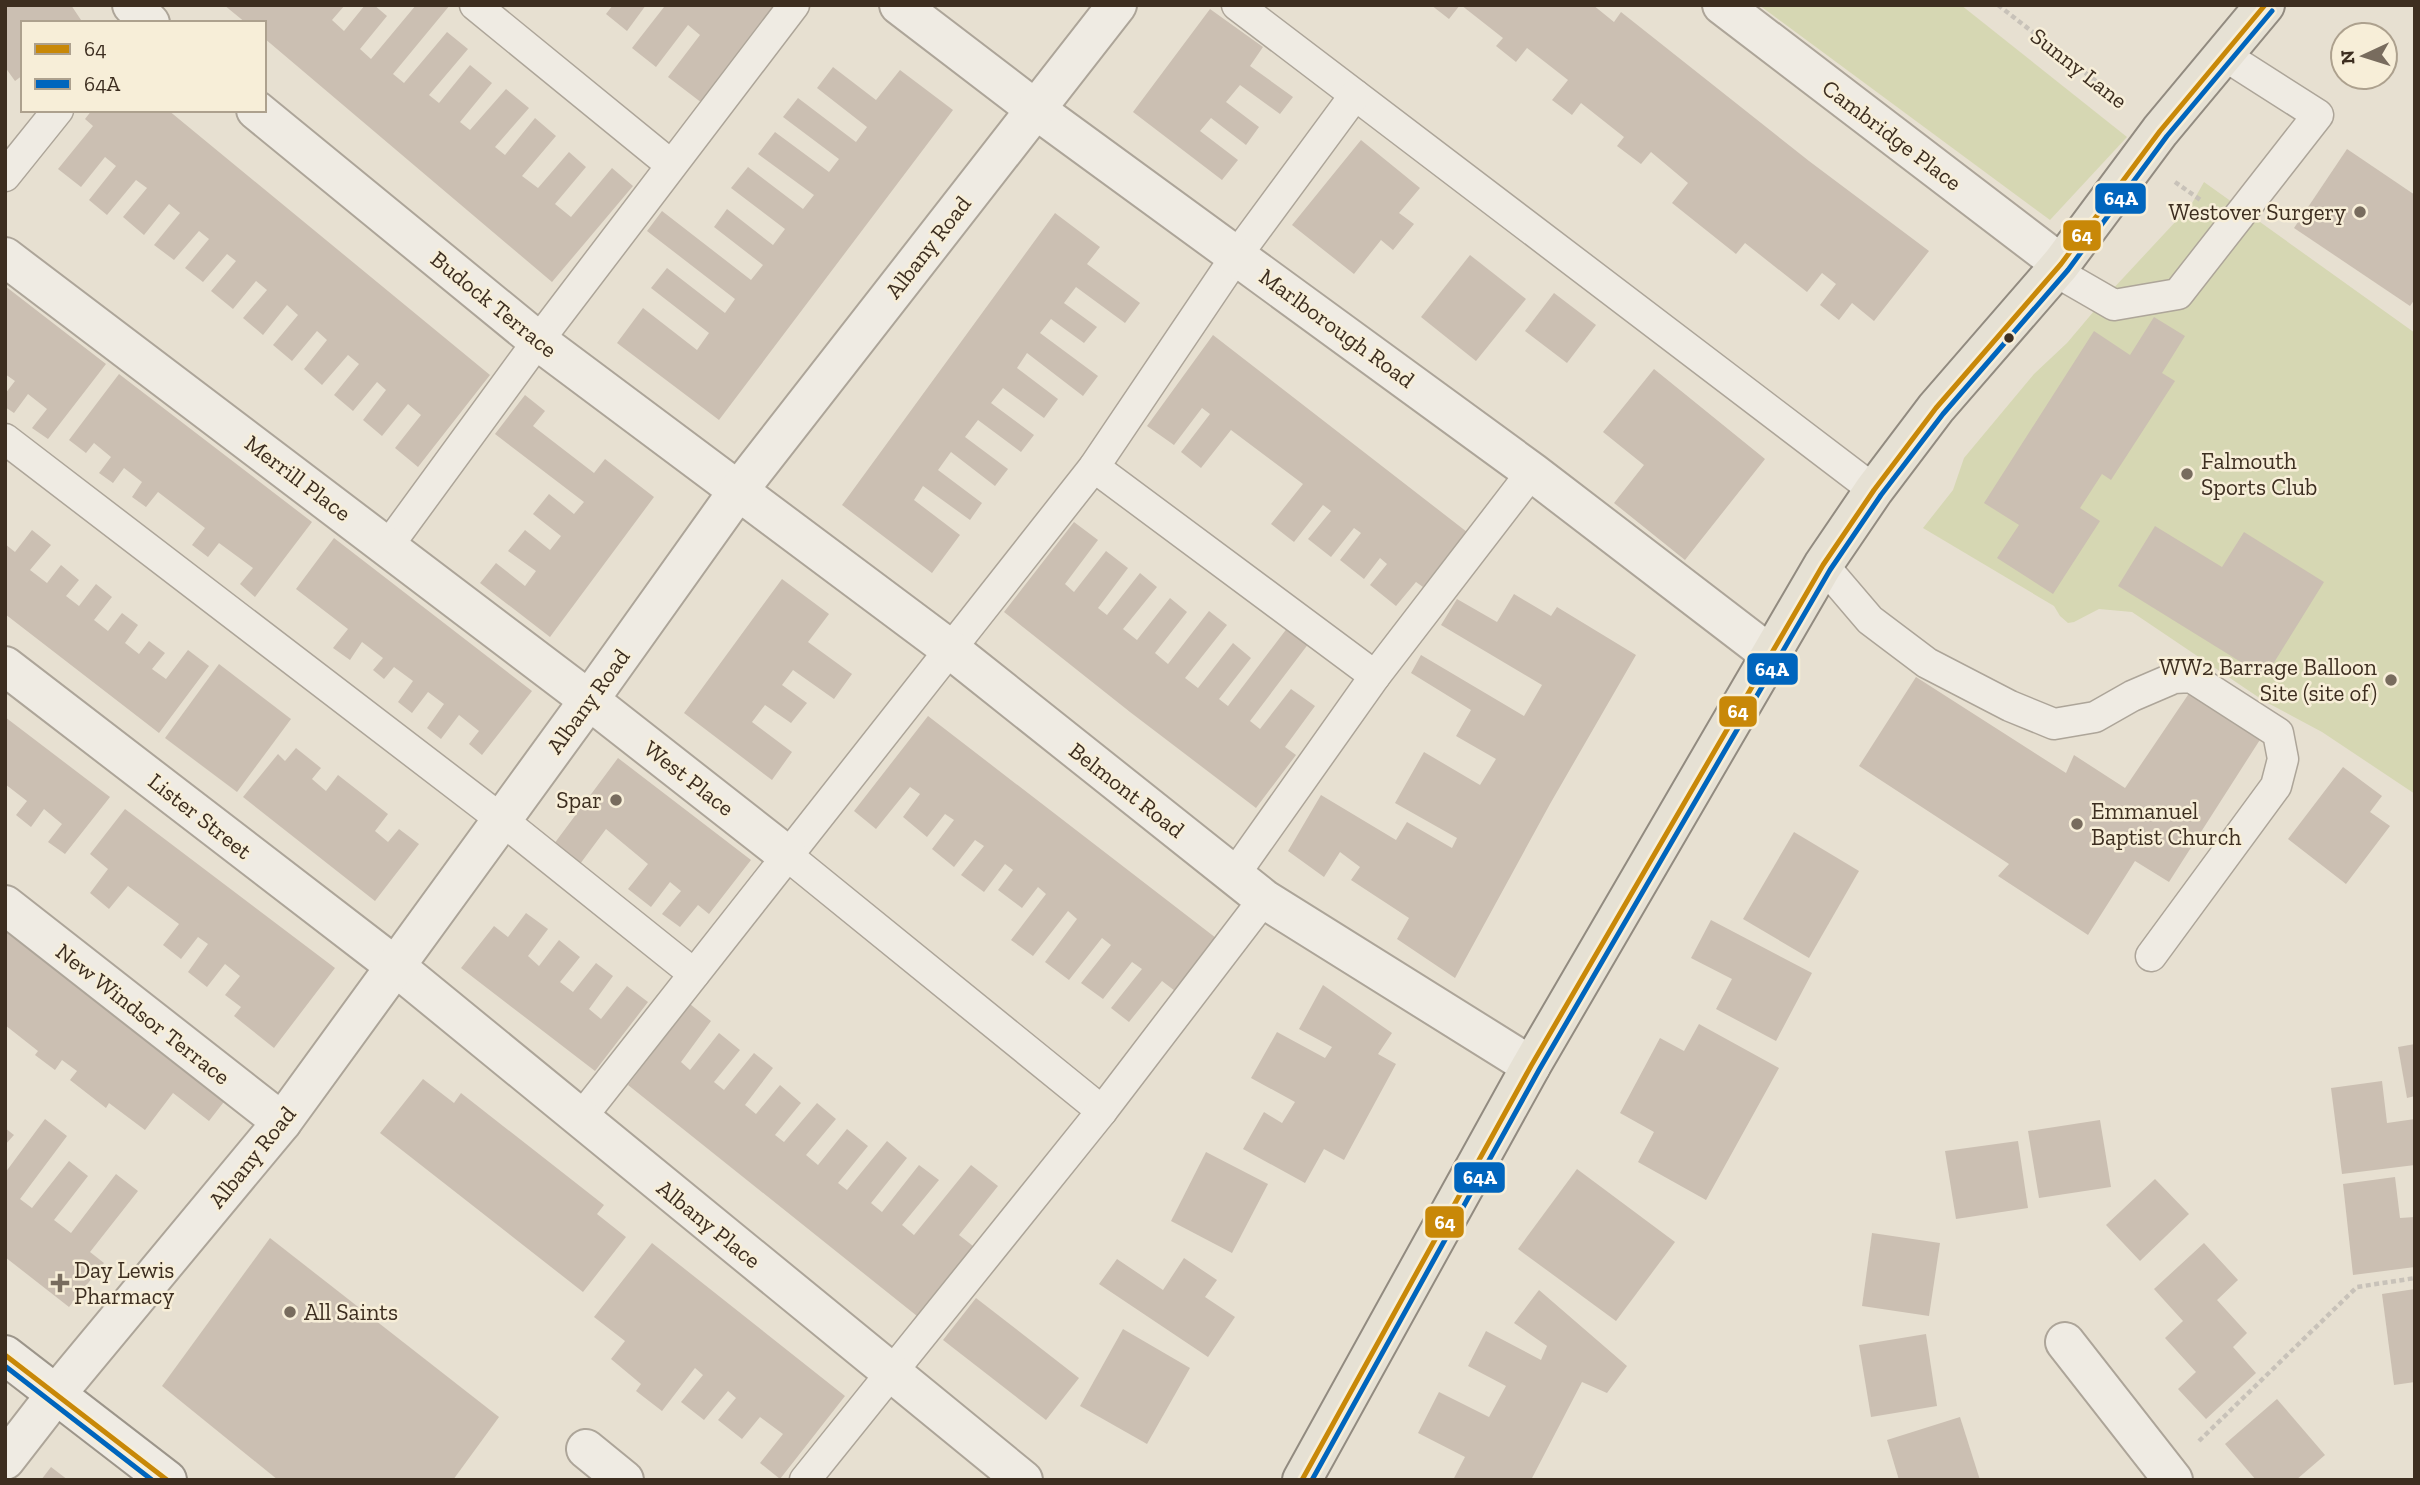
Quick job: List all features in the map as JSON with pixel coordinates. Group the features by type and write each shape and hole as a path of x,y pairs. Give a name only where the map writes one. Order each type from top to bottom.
{"main road":[{"path":"1302,1480 1531,1066 1823,565 1874,490 1936,408 2058,268 2150,144 2265,5"}],"street":[{"name":"Marlborough Road","path":"899,5 1035,109 1532,472 1772,656"},
{"name":"Albany Road","path":"5,1460 57,1393 282,1122 738,491 1116,5"},
{"name":"Cambridge Place","path":"1722,5 2058,268"},
{"name":"Budock Terrace","path":"258,112 538,341 738,491"},
{"name":"Merrill Place","path":"5,257 589,700"},
{"name":"Belmont Road","path":"738,491 950,649 1264,899 1531,1066"},
{"name":"Lister Street","path":"5,666 395,966"},
{"name":"West Place","path":"589,700 788,856"},
{"name":"New Windsor Terrace","path":"5,905 282,1122"},
{"name":"Albany Place","path":"395,966 1023,1480"},
{"path":"2065,1342 2170,1476"},
{"path":"5,1355 167,1480"},
{"path":"586,1449 624,1480"}],"lane":[{"path":"475,5 671,165"},
{"path":"388,546 538,341 794,5"},
{"path":"1237,5 1874,490"},
{"path":"2058,268 2114,305 2178,294 2235,224 2318,115 2224,55"},
{"path":"580,1119 1094,467 1237,255 1355,95"},
{"path":"5,177 56,112"},
{"path":"5,439 502,820 694,974"},
{"path":"1094,467 1375,676"},
{"path":"1234,875 1375,676 1532,472"},
{"path":"1823,565 1870,620 1927,663 2010,706 2054,724 2095,717 2132,696 2174,678 2191,677 2278,733 2283,760 2276,786 2151,956"},
{"path":"788,856 1102,1111"},
{"path":"805,1480 1102,1111 1264,899"}],"path":[{"name":"Sunny Lane","path":"1998,5 2235,224"},
{"path":"2170,1476 2357,1287 2415,1278"}],"green space":[{"path":"1759,5 1961,5 2127,137 2050,220"},
{"name":"Falmouth Sports Club","path":"2204,182 2415,333 2415,794 2322,732 2264,701 2132,612 2099,609 2068,623 2054,606 1923,528 1953,490 1964,458 2034,374 2067,343 2191,205"}],"building":[{"path":"5,5 71,5 82,21 21,21 21,76 15,81 5,67"},
{"path":"224,5 345,5 332,20 344,31 365,5 374,5 387,16 360,49 371,59 416,5 450,5 393,74 404,83 447,32 468,49 429,95 439,103 470,65 492,83 460,122 470,130 506,89 529,108 495,147 505,155 535,118 556,136 522,176 538,188 569,152 586,167 555,204 571,217 612,168 633,186 552,282 266,40 266,21 244,21"},
{"path":"613,5 646,5 627,31 606,14"},
{"path":"662,5 775,6 702,103 668,77 700,35 688,25 656,67 632,48 664,7"},
{"path":"1431,5 1460,5 1449,19"},
{"path":"1461,5 1593,5 1614,22 1621,12 1809,161 1929,251 1874,321 1852,303 1839,320 1820,305 1836,284 1822,273 1807,292 1745,243 1736,254 1672,203 1688,183 1651,152 1641,164 1617,146 1624,137 1581,103 1572,115 1552,100 1568,80 1527,48 1516,62 1496,46 1503,38"},
{"path":"1210,9 1263,47 1250,66 1293,97 1280,114 1240,85 1226,102 1259,127 1246,145 1211,118 1200,131 1238,160 1222,180 1133,112"},
{"path":"833,67 876,100 900,70 953,110 719,420 617,343 643,308 697,350 709,333 651,288 667,268 725,313 735,299 647,231 662,211 751,280 763,265 714,227 727,209 773,245 785,229 731,188 748,167 803,209 814,195 758,154 775,132 829,172 839,159 783,117 798,98 856,142 867,127 817,88"},
{"path":"90,112 170,112 490,375 418,467 395,448 421,415 408,404 382,436 363,420 386,390 377,382 353,411 334,395 359,364 348,355 322,385 304,369 327,340 317,331 292,361 273,345 298,315 287,305 263,335 243,318 267,290 256,281 233,309 211,291 236,261 227,254 203,282 185,268 209,239 199,231 174,260 154,245 180,213 169,204 144,235 123,217 147,188 136,180 107,215 89,200 116,166 105,157 81,187 58,169 93,126 85,119"},
{"path":"1361,140 1420,188 1399,213 1414,224 1393,250 1381,240 1354,274 1292,225"},
{"name":"Westover Surgery","path":"2347,149 2415,195 2415,299 2410,306 2294,228"},
{"path":"1055,213 1100,247 1087,264 1140,303 1125,323 1076,287 1064,303 1097,327 1084,343 1051,319 1040,333 1098,376 1083,396 1027,353 1017,368 1058,399 1044,418 1003,388 991,403 1034,435 1021,452 978,420 965,437 1008,469 995,486 951,452 938,470 982,503 970,520 923,486 914,500 960,535 932,573 842,505"},
{"path":"1470,255 1526,299 1476,361 1421,317"},
{"path":"5,286 106,364 48,439 32,428 47,409 28,394 14,413 5,407 5,394 15,381 5,374"},
{"path":"1554,293 1596,325 1567,363 1525,331"},
{"path":"2154,317 2185,336 2162,373 2175,381 2111,480 2102,474 2080,508 2100,521 2053,594 1997,558 2019,525 1984,503 2094,331 2130,355"},
{"path":"1213,335 1467,532 1423,587 1416,582 1396,606 1370,585 1387,564 1380,558 1364,579 1340,560 1361,533 1354,528 1331,557 1308,539 1331,511 1323,505 1294,542 1271,524 1303,484 1231,430 1201,468 1181,452 1210,414 1202,408 1174,445 1147,426"},
{"path":"1654,369 1765,459 1685,560 1614,503 1644,465 1603,432"},
{"path":"119,374 312,522 255,597 240,584 253,568 219,543 208,557 192,545 205,528 158,492 146,507 132,497 142,482 124,468 113,483 99,473 111,457 94,443 86,453 69,440"},
{"path":"525,395 545,411 533,426 594,473 605,459 654,497 550,637 480,583 496,563 525,586 536,571 508,551 525,530 550,550 561,536 533,514 549,494 574,514 584,502 495,434"},
{"path":"1074,522 1098,540 1065,584 1074,592 1106,551 1128,568 1098,608 1107,615 1140,573 1157,587 1123,629 1137,640 1170,598 1187,612 1155,653 1168,664 1209,611 1227,625 1185,678 1198,688 1233,643 1251,658 1219,699 1228,706 1288,627 1309,643 1250,721 1260,729 1291,689 1315,706 1285,747 1296,755 1256,808 1004,612"},
{"path":"2155,526 2222,567 2244,532 2324,582 2265,677 2118,586"},
{"path":"32,530 51,545 30,570 47,583 61,565 79,580 66,596 79,606 96,584 112,597 94,620 108,631 122,613 138,625 125,643 139,654 149,641 165,653 152,669 166,679 188,650 209,666 159,733 5,614 5,544 15,552"},
{"path":"334,538 532,691 482,755 469,744 479,731 459,715 441,739 427,728 444,704 428,692 412,713 398,702 413,681 394,667 384,679 373,670 383,658 362,642 350,660 333,648 348,629 296,589"},
{"path":"782,579 829,614 808,642 852,674 834,699 793,670 782,685 807,703 791,723 765,705 752,722 792,752 772,780 684,713"},
{"path":"1514,594 1551,616 1557,607 1636,655 1550,804 1455,978 1397,939 1409,918 1351,880 1360,867 1340,852 1324,877 1288,851 1321,795 1396,840 1407,822 1452,848 1457,838 1395,803 1424,752 1480,785 1496,759 1456,736 1471,710 1411,673 1421,655 1524,716 1542,685 1441,625 1457,599 1497,622"},
{"path":"219,664 291,719 237,792 165,738"},
{"name":"Emmanuel Baptist Church","path":"1916,677 2066,773 2074,755 2125,788 2192,689 2263,735 2169,882 2135,861 2088,935 1998,876 2009,864 1859,766"},
{"path":"928,716 1216,938 1175,991 1162,981 1129,1022 1111,1008 1142,969 1132,962 1103,999 1081,983 1111,945 1102,938 1069,980 1045,962 1077,919 1068,911 1033,956 1011,940 1046,894 1038,887 1022,908 998,890 1013,870 1005,864 984,892 961,875 984,846 975,840 954,867 932,849 954,820 945,814 927,837 903,817 920,794 910,787 876,829 854,811"},
{"path":"5,717 110,797 65,854 48,842 62,824 44,809 31,827 16,815 27,801 5,784"},
{"path":"296,748 321,768 312,779 326,791 338,775 388,814 375,831 388,842 399,829 419,844 375,901 243,797 278,754 285,761"},
{"path":"618,758 751,860 709,914 698,905 680,927 662,914 681,891 670,882 651,907 628,889 648,864 606,829 580,864 554,844"},
{"path":"2343,767 2382,796 2370,812 2390,826 2346,884 2288,839"},
{"path":"125,809 335,968 274,1048 234,1016 241,1007 225,995 240,976 225,964 207,987 188,972 208,944 198,937 181,959 163,945 179,924 128,886 109,909 90,893 108,869 90,854"},
{"path":"1794,832 1859,871 1809,958 1743,919"},
{"path":"526,913 548,929 528,956 539,966 559,940 580,957 560,982 573,992 596,963 613,976 589,1009 601,1019 627,986 648,1002 595,1071 461,968 494,926 508,937"},
{"path":"1711,920 1812,973 1776,1041 1716,1009 1732,979 1691,958"},
{"path":"5,922 230,1094 209,1121 173,1093 145,1130 109,1103 106,1108 70,1080 77,1071 62,1060 55,1070 35,1055 38,1051 5,1025"},
{"path":"1323,985 1392,1033 1378,1054 1396,1064 1344,1160 1324,1149 1305,1183 1243,1149 1264,1112 1282,1123 1295,1102 1251,1078 1277,1032 1325,1058 1332,1047 1299,1029"},
{"path":"690,1004 711,1021 681,1062 690,1070 719,1033 740,1050 714,1082 724,1090 754,1053 773,1068 745,1105 756,1114 780,1085 801,1103 775,1135 784,1142 817,1103 836,1119 806,1155 818,1165 847,1129 868,1146 838,1183 847,1190 887,1141 907,1158 871,1203 882,1212 919,1165 939,1180 902,1225 914,1235 971,1165 998,1186 959,1235 973,1246 917,1316 628,1085"},
{"path":"1699,1024 1779,1068 1706,1200 1638,1162 1654,1132 1620,1113 1660,1038 1684,1051"},
{"path":"2415,1044 2415,1096 2407,1098 2398,1047"},
{"path":"423,1079 454,1103 461,1093 604,1205 597,1214 626,1237 583,1292 380,1133"},
{"path":"2382,1081 2387,1123 2415,1119 2415,1165 2342,1174 2331,1088"},
{"path":"45,1119 67,1136 20,1199 32,1208 69,1161 88,1176 54,1220 71,1233 116,1174 138,1191 90,1252 104,1263 69,1307 5,1257 5,1173"},
{"path":"2100,1120 2111,1187 2039,1198 2028,1131"},
{"path":"5,1128 14,1135 5,1145"},
{"path":"2018,1141 2028,1208 1956,1219 1945,1151"},
{"path":"1206,1152 1268,1184 1232,1253 1171,1221"},
{"path":"1577,1169 1675,1242 1616,1321 1518,1249"},
{"path":"2395,1177 2400,1218 2415,1217 2415,1267 2353,1275 2343,1184"},
{"path":"2155,1179 2189,1214 2140,1261 2106,1225"},
{"path":"1872,1233 1940,1243 1929,1316 1862,1306"},
{"name":"All Saints","path":"270,1238 499,1417 453,1480 278,1480 162,1386"},
{"path":"652,1243 845,1396 780,1479 760,1463 783,1434 760,1417 742,1439 718,1420 736,1398 728,1391 704,1420 681,1402 703,1375 695,1368 662,1411 636,1391 641,1384 611,1359 625,1341 594,1317"},
{"path":"2204,1243 2238,1280 2217,1300 2247,1333 2233,1347 2256,1373 2206,1419 2178,1389 2196,1372 2165,1338 2183,1321 2154,1289"},
{"path":"1184,1258 1217,1280 1205,1297 1235,1317 1208,1357 1099,1284 1117,1259 1163,1290"},
{"path":"2415,1289 2415,1382 2394,1385 2382,1294"},
{"path":"1539,1290 1627,1366 1607,1393 1582,1382 1531,1480 1453,1480 1465,1457 1418,1433 1439,1392 1489,1417 1506,1386 1468,1366 1486,1331 1541,1360 1547,1346 1514,1323"},
{"path":"976,1298 1079,1378 1046,1420 943,1340"},
{"path":"1123,1329 1190,1368 1147,1444 1080,1406"},
{"path":"1926,1334 1937,1406 1871,1417 1859,1345"},
{"path":"2277,1399 2325,1455 2296,1480 2256,1480 2225,1444"},
{"path":"1960,1417 1980,1480 1899,1480 1887,1440"},
{"path":"51,1467 68,1480 41,1480"}],"transit line":[{"name":"64","path":"1302,1480 1531,1066 1823,565 1874,490 1936,408 2061,264 2160,131 2265,5"},
{"name":"64A","path":"1312,1480 1539,1070 1830,570 1881,495 1943,414 2068,270 2167,136 2272,11"},
{"name":"64","path":"5,1355 167,1480"},
{"name":"64A","path":"5,1366 152,1480"}],"place":[{"name":"Westover Surgery","path":"2360,212"},
{"name":"Falmouth Sports Club","path":"2187,474"},
{"name":"WW2 Barrage Balloon Site (site of)","path":"2391,680"},
{"name":"Spar","path":"616,800"},
{"name":"Emmanuel Baptist Church","path":"2077,824"},
{"name":"Day Lewis Pharmacy","path":"60,1283"},
{"name":"All Saints","path":"290,1312"}]}
